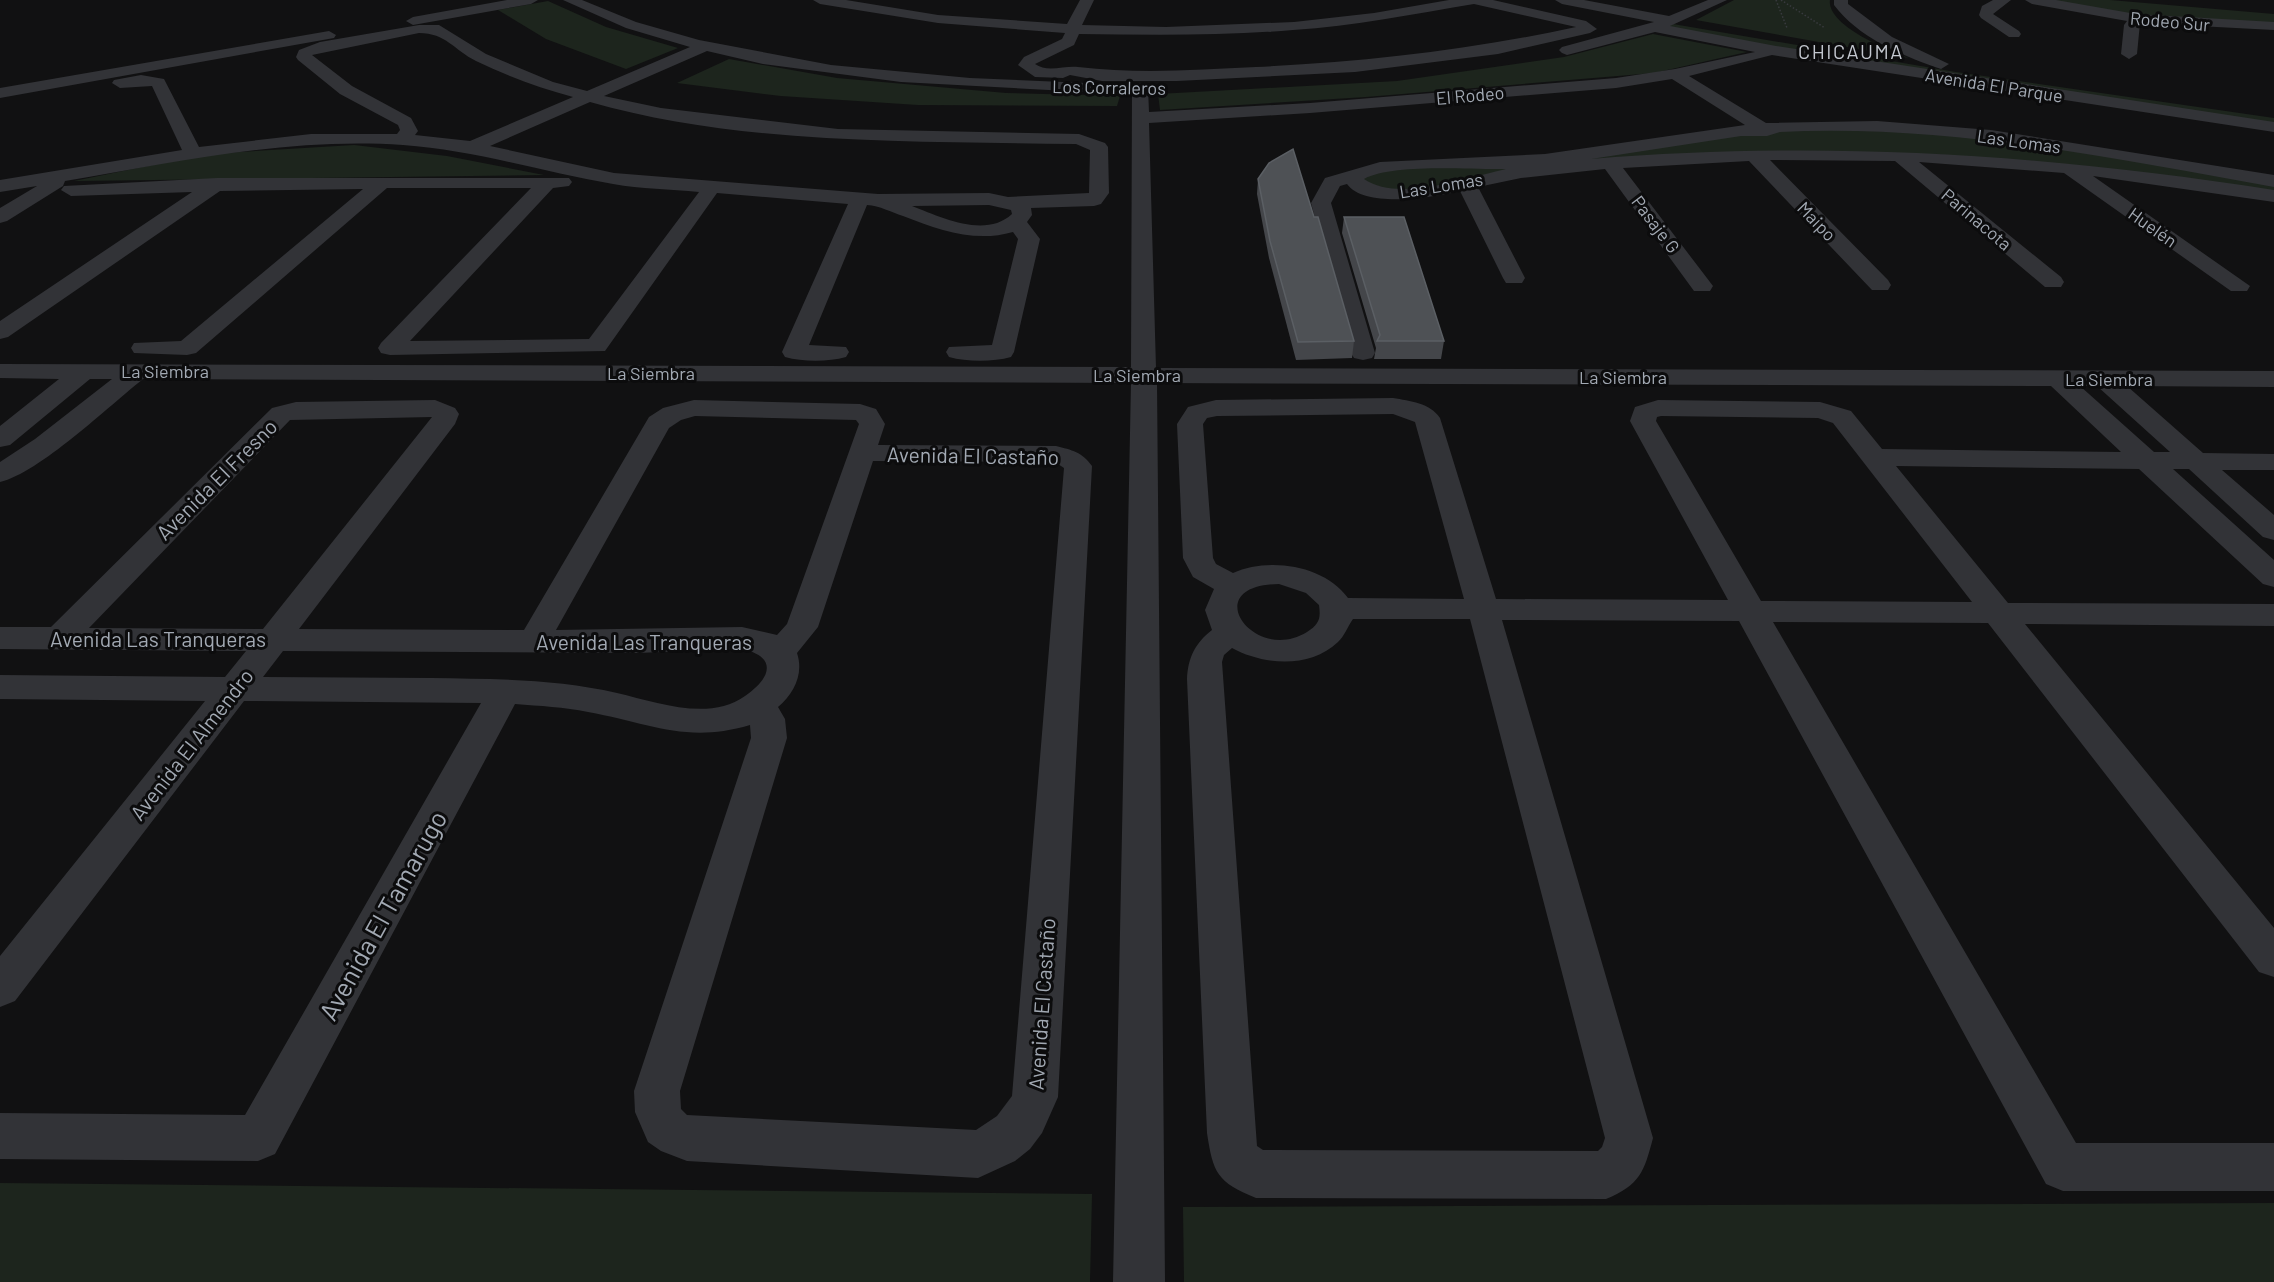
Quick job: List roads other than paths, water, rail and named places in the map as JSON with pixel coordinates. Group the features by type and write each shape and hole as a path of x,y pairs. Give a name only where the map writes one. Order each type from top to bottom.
{"street":[{"path":"0,93 531,0"},
{"name":"Los Corraleros","path":"570,0 631,25 731,52 830,69 915,78 1047,86 1140,103 1284,84 1424,73 1586,46 1654,28"},
{"path":"820,0 938,19 1075,51 1102,76 1177,76 1355,67 1498,49 1590,29 1581,24 1474,0 1384,16 1294,26 1198,31 1075,51 1030,60 1026,65 1030,70"},
{"path":"638,10 708,32 820,54 956,69 997,72 1030,70 1050,74 1075,51 1087,0"},
{"name":"Avenida El Parque","path":"1539,0 1654,28 1776,51 2274,127"},
{"name":"Avenida El Parque","path":"1562,0 1672,21 1794,39 1957,70 2274,116"},
{"path":"1627,0 1674,3"},
{"path":"1654,28 1720,0"},
{"path":"1841,0 1841,5 1855,20 1873,33 1910,53 1957,70"},
{"path":"2004,0 1987,9 1986,15 2013,34"},
{"name":"Rodeo Sur","path":"2032,0 2136,18 2272,22"},
{"name":"Rodeo Sur","path":"2227,8 2272,22"},
{"path":"2129,54 2131,25 2136,18"},
{"path":"2271,43 2272,22"},
{"path":"402,139 409,131 405,122 346,90 304,57 304,53 320,47 408,31 439,29 456,43 500,66 611,104 770,129 838,134 1079,139 1099,147 1099,193 1094,200 1014,212 1001,229 971,231 945,225 869,199"},
{"name":"El Rodeo","path":"1140,103 1310,108 1648,79 1776,51 1794,39"},
{"path":"472,147 706,46"},
{"path":"499,153 731,52"},
{"path":"1675,74 1807,156"},
{"path":"1648,79 1666,90"},
{"path":"0,105 133,81 154,81 158,82 192,152"},
{"path":"1139,1282 1144,375 1140,103"},
{"path":"1713,119 1764,156"},
{"name":"Las Lomas","path":"2148,169 2067,167 2011,161 1900,156 1764,156 1610,163 1550,164 1390,166 1364,170 1354,177 1357,184 1364,187 1394,194 1413,194 1550,164 1732,131 1821,125 1923,129 2034,142 2148,169 2271,193"},
{"path":"1,184 192,152 311,139 402,139 472,147 499,153 549,173 869,199 989,199 1014,212 1029,238 1002,352 933,352"},
{"name":"Maipo","path":"1764,156 1880,285"},
{"name":"Parinacota","path":"1900,156 2053,282"},
{"name":"Pasaje G","path":"1610,163 1702,286"},
{"name":"Huelén","path":"2067,167 2239,286"},
{"path":"0,217 45,190 67,173"},
{"path":"1,184 45,190 217,184 518,182 549,173"},
{"path":"549,173 390,348 596,346 712,187"},
{"path":"1354,177 1332,182 1321,203 1363,353"},
{"path":"117,348 187,348 384,182"},
{"path":"1466,183 1514,278"},
{"path":"4,343 217,184"},
{"path":"863,352 794,352 869,199"},
{"name":"La Siembra","path":"0,370 2274,379"},
{"path":"0,439 84,371"},
{"path":"0,474 45,445 136,371"},
{"path":"2058,379 2274,578"},
{"path":"2104,379 2274,531"},
{"path":"1231,632 1211,646 1204,659 1204,679 1230,1122 1235,1160 1256,1174 1606,1175 1622,1162 1629,1137 1430,424 1419,412 1402,407 1216,408 1205,410 1192,418 1198,558 1204,570 1233,586"},
{"name":"Avenida El Fresno","path":"60,638 281,414 296,410 435,408 446,414"},
{"path":"534,641 658,423 672,414 705,408 850,410 865,434"},
{"path":"2274,959 1846,421 1828,411 1658,408 1644,413 1643,421 2062,1167 2274,1167"},
{"name":"Avenida El Almendro","path":"0,988 442,424 446,414"},
{"name":"Avenida El Castaño","path":"759,706 767,719 769,738 657,1092 656,1109 663,1124 672,1133 698,1140 978,1154 999,1146 1017,1133 1029,1115 1035,1097 1078,466 1070,458 1056,454 865,434 802,627 797,635 777,651"},
{"path":"1874,457 2274,462"},
{"path":"1264,574 1300,578 1317,585 1330,596 1337,608 1338,621 1332,633 1319,643 1302,649 1282,651 1262,648 1231,632 1222,620 1220,608 1224,596 1233,586 1264,574"},
{"path":"1337,608 2274,615"},
{"name":"Avenida Las Tranqueras","path":"0,638 671,642 742,638 764,642 777,651 784,664 783,678 773,693 759,706 730,719 690,722 577,698 505,691 235,689 5,692"},
{"name":"Avenida El Tamarugo","path":"0,1136 258,1138 505,691"}],"district":[{"name":"CHICAUMA","path":"1851,51"}]}
